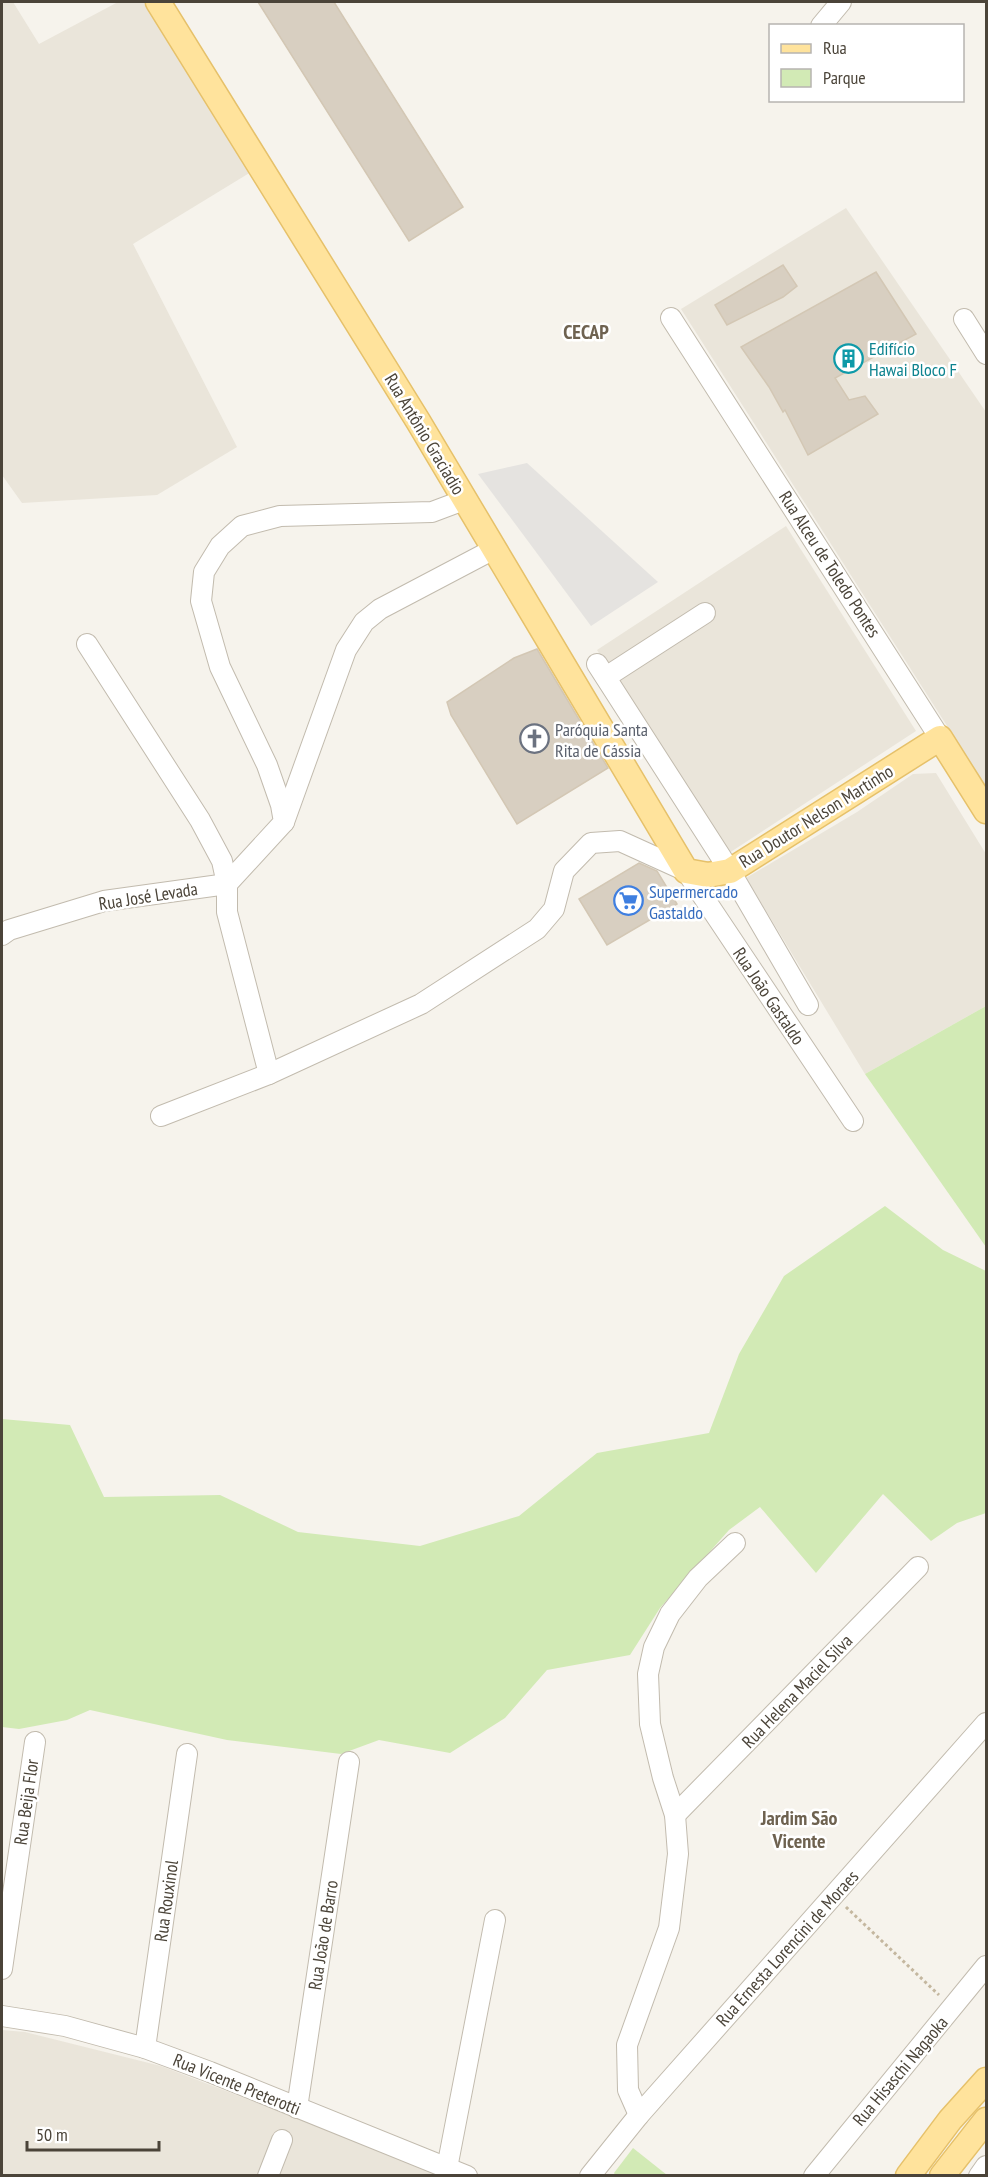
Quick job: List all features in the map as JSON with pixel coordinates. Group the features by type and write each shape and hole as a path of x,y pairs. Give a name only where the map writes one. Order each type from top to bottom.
{"main road":[{"name":"Rua Antônio Graciadio","path":"158,2 418,421 686,871"},
{"name":"Rua Alceu de Toledo Pontes","path":"940,738 987,811"},
{"name":"Rua Doutor Nelson Martinho","path":"686,871 708,875 730,870 940,738"},
{"path":"908,2175 950,2120 987,2080"},
{"path":"942,2175 987,2120"}],"street":[{"path":"823,24 841,2"},
{"name":"Rua Alceu de Toledo Pontes","path":"672,318 940,738"},
{"path":"964,319 987,354"},
{"path":"284,822 267,765 220,667 201,601 204,572 220,546 242,526 280,516 432,512 464,500"},
{"path":"227,884 284,822 346,650 364,622 380,609 494,549"},
{"path":"705,613 602,671 730,870 808,1005"},
{"path":"87,644 200,820 222,861 227,884 227,912 268,1074"},
{"path":"161,1116 268,1074 421,1004 537,929 554,909 564,871 591,843 620,841 686,871"},
{"name":"Rua João Gastaldo","path":"686,871 853,1122"},
{"name":"Rua José Levada","path":"2,935 9,930 104,900 227,884"},
{"path":"639,2115 628,2090 627,2045 669,1928 678,1854 675,1815 650,1724 648,1674 654,1647 670,1614 698,1578 735,1543"},
{"name":"Rua Helena Maciel Silva","path":"675,1815 918,1567"},
{"name":"Rua Ernesta Lorencini de Moraes","path":"590,2175 639,2115 987,1724"},
{"name":"Rua Beija Flor","path":"2,1969 35,1742"},
{"name":"Rua Rouxinol","path":"145,2048 187,1754"},
{"name":"Rua João de Barro","path":"297,2108 349,1762"},
{"path":"447,2168 495,1920"},
{"name":"Rua Hisaschi Nagaoka","path":"814,2175 987,1966"},
{"name":"Rua Vicente Preterotti","path":"2,2016 65,2026 145,2048 466,2175"},
{"path":"268,2175 282,2140"},
{"path":"979,2175 987,2166"}],"path":[{"path":"834,1896 952,2007"}],"shaded area":[{"path":"2,2 13,2 39,44 118,2 148,2 251,172 133,244 237,447 157,495 22,503 2,475"},
{"path":"846,208 986,412 986,787 681,309"},
{"path":"527,463 658,582 591,626 478,474"},
{"path":"786,526 916,731 726,855 597,650"},
{"path":"936,773 986,854 986,1006 865,1074 746,878 857,812 913,774"},
{"path":"2,2030 25,2032 161,2066 444,2175 2,2175"}],"green space":[{"path":"986,1006 986,1247 865,1074"},
{"path":"885,1206 943,1250 986,1271 986,1513 957,1523 931,1541 883,1494 816,1573 760,1507 729,1530 660,1608 630,1655 547,1670 505,1718 450,1753 379,1740 341,1754 227,1740 90,1710 67,1720 19,1729 2,1727 2,1419 70,1425 104,1497 220,1495 298,1532 420,1546 519,1516 597,1453 709,1433 739,1354 784,1276"},
{"path":"633,2148 667,2175 615,2175 614,2173"}],"building":[{"path":"258,2 334,2 463,207 409,241"},
{"path":"783,265 797,286 783,297 727,325 715,305"},
{"name":"Edifício Hawai Bloco F","path":"876,272 916,334 835,378 849,400 865,396 878,414 808,455 785,410 783,412 769,387 741,347"},
{"name":"Paróquia Santa Rita de Cássia","path":"537,649 608,768 517,824 451,715 447,702 514,658"},
{"name":"Supermercado Gastaldo","path":"639,863 657,871 677,904 607,945 579,899"}],"place":[{"name":"Edifício Hawai Bloco F","path":"848,358"},
{"name":"Paróquia Santa Rita de Cássia","path":"534,739"},
{"name":"Supermercado Gastaldo","path":"628,901"}],"district":[{"name":"CECAP","path":"586,332"},
{"name":"Jardim São Vicente","path":"799,1830"}]}
